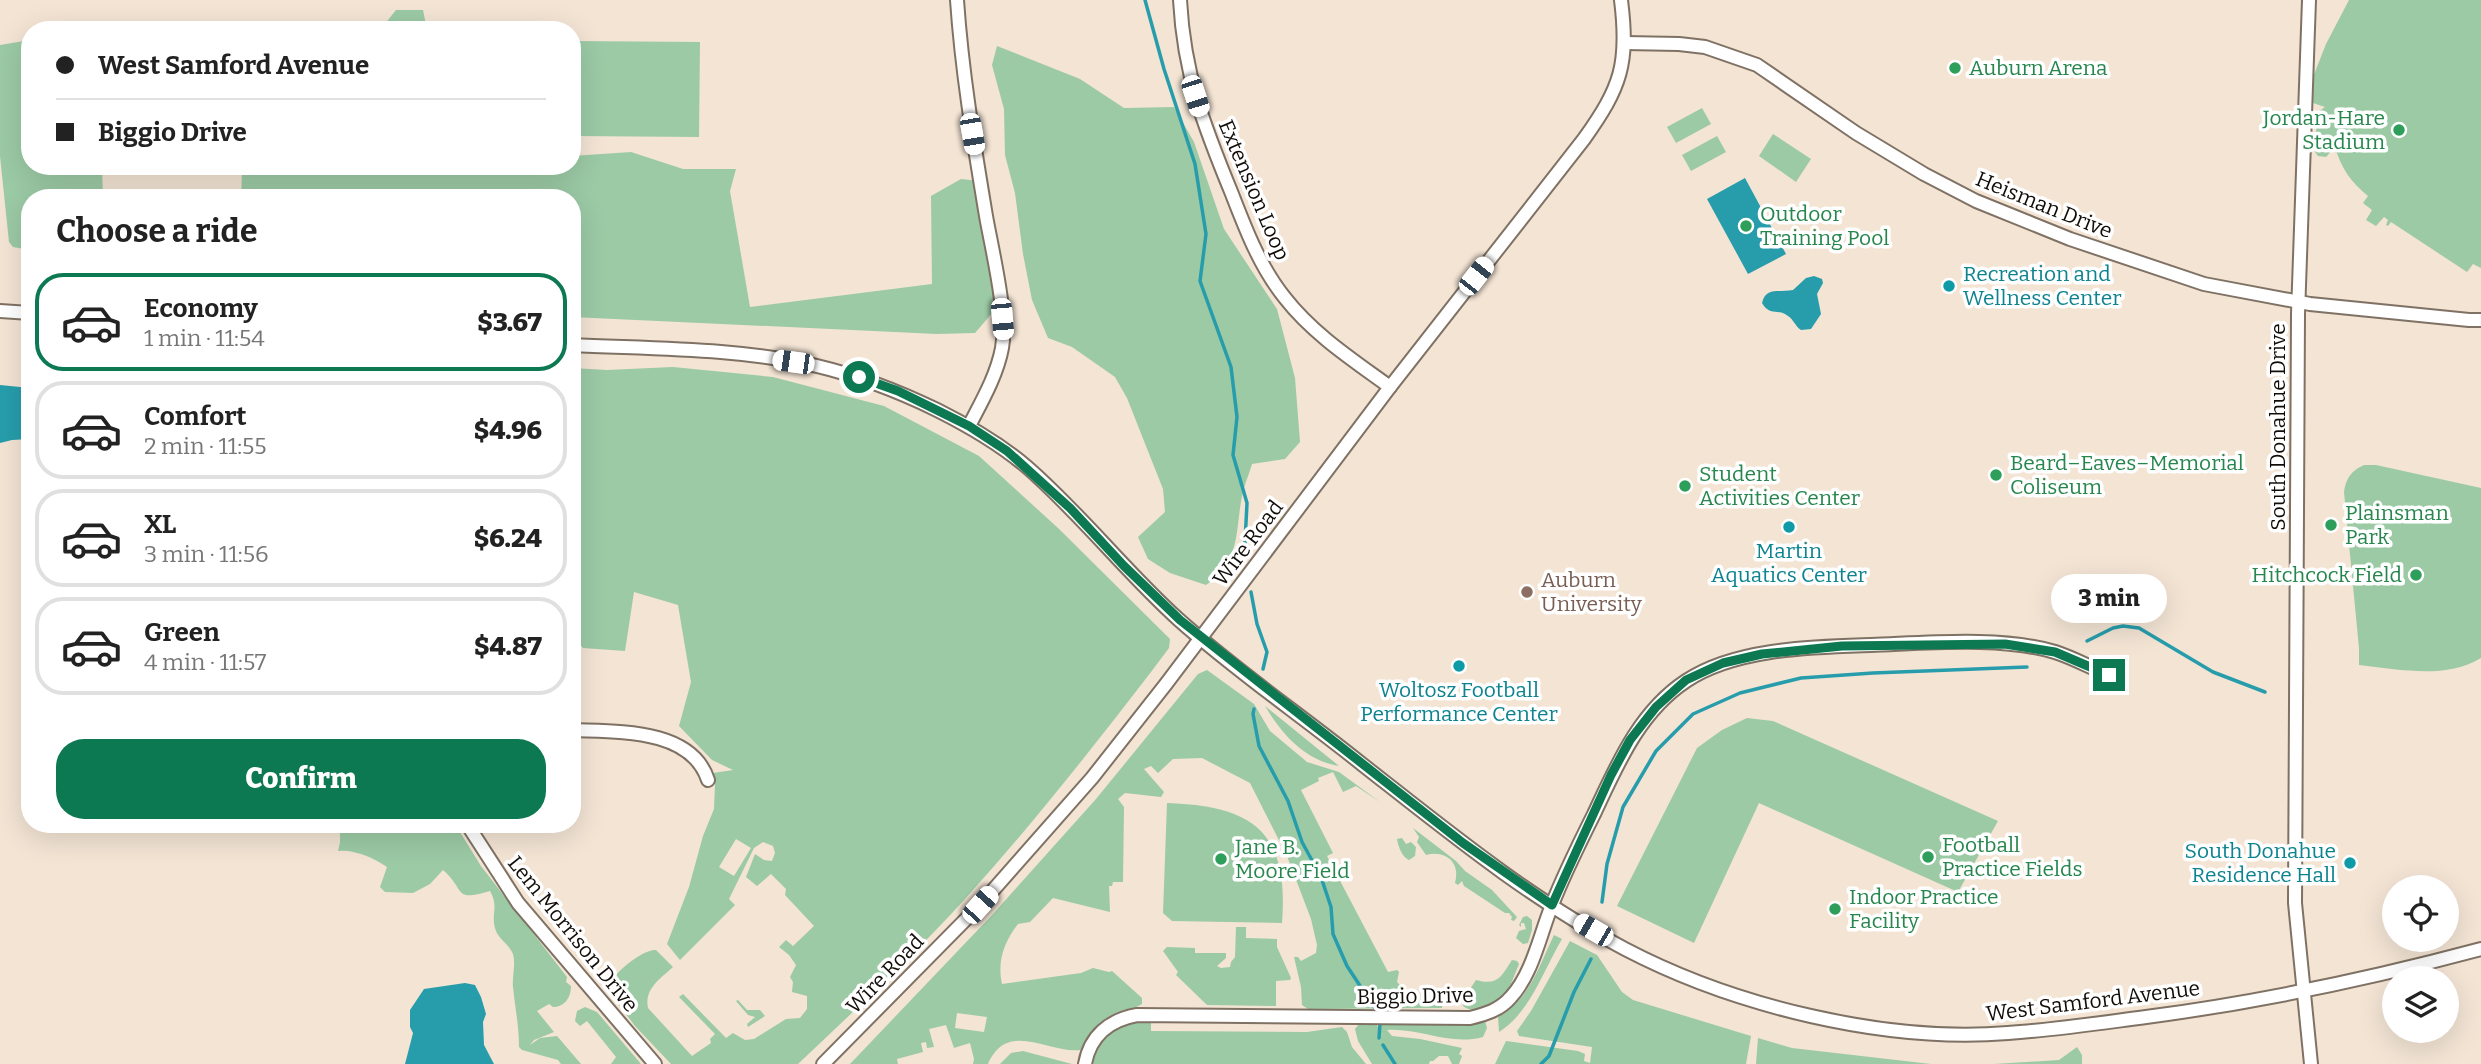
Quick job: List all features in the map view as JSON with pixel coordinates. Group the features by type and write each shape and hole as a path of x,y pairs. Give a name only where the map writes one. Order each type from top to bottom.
{"street":[{"path":"957,0 970,121 999,293 1003,334 1002,349 988,390 969,426"},
{"name":"Extension Loop","path":"1180,0 1181,37 1195,96 1223,172 1262,264 1285,298 1312,327 1390,387"},
{"name":"Wire Road","path":"823,1064 997,885 1108,758 1390,387 1596,122 1611,100 1619,81 1625,43 1621,0"},
{"name":"South Donahue Drive","path":"2309,0 2298,302 2295,903 2311,1064"},
{"name":"Heisman Drive","path":"1625,43 1679,44 1719,50 1757,65 1856,133 1924,174 1994,209 2070,239 2204,284 2298,302 2475,320"},
{"path":"0,311 21,312"},
{"name":"West Samford Avenue","path":"581,345 729,353 820,367 898,391 969,426 1028,468 1124,566 1201,637 1463,843 1552,905 1625,949 1680,974 1763,1004 1840,1022 1924,1032 2005,1034 2171,1013 2303,992 2481,949"},
{"name":"Biggio Drive","path":"1085,1064 1090,1046 1104,1028 1118,1020 1137,1015 1470,1018 1497,1009 1512,996 1527,971 1552,905 1611,775 1630,740 1656,707 1686,680 1723,663 1762,654 1842,646 2005,644 2055,652 2109,675"},
{"path":"581,730 617,732 657,739 681,747 696,757 708,780"},
{"name":"Lem Morrison Drive","path":"473,833 518,903 655,1064"}],"green space":[{"name":"Jordan-Hare Stadium","path":"2349,0 2481,0 2481,268 2473,264 2467,272 2391,222 2386,225 2388,220 2384,217 2376,226 2366,220 2372,210 2363,203 2368,196 2347,174 2335,147 2326,157 2318,156 2315,152 2317,113 2325,107 2304,100 2326,44"},
{"path":"396,10 423,10 425,21 387,21"},
{"path":"581,41 700,42 699,137 581,136"},
{"path":"21,42 21,175 102,175 103,189 21,189 21,248 13,247 9,242 0,156 0,45"},
{"path":"997,46 1080,79 1124,108 1174,107 1194,142 1224,229 1277,309 1295,378 1300,442 1285,459 1252,464 1243,492 1231,556 1217,576 1206,585 1170,573 1148,559 1138,537 1165,512 1163,489 1127,398 1115,377 1072,347 1048,338 1032,300 1015,193 1005,155 1004,109 992,65"},
{"path":"1702,108 1711,124 1676,143 1667,127"},
{"path":"1773,134 1811,159 1796,182 1759,156"},
{"path":"1717,136 1726,152 1691,171 1682,155"},
{"path":"631,152 683,169 736,169 730,191 750,307 932,284 931,196 961,179 980,181 1000,304 975,333 937,334 581,317 581,189 241,189 242,175 581,175 581,155"},
{"path":"673,367 773,377 884,406 979,456 1058,528 1170,639 1169,648 1128,701 989,871 945,921 798,1064 671,1064 635,1026 607,989 614,977 628,964 644,953 656,950 673,967 651,990 647,1001 648,1008 692,1056 711,1043 710,1039 715,1034 679,997 683,994 726,1038 733,1033 745,1040 754,1039 786,1019 800,1018 807,1009 807,996 792,992 793,982 790,977 796,965 779,947 786,940 793,946 814,926 785,895 786,889 771,874 757,886 746,877 755,854 764,860 772,861 775,853 773,846 763,842 754,848 729,899 735,905 680,960 667,944 714,809 713,773 733,770 712,760 679,726 691,682 678,605 634,592 625,651 581,646 581,369","holes":["736,839 751,848 734,876 719,867"]},
{"name":"Hitchcock Field","path":"2364,465 2376,465 2481,488 2481,658 2467,665 2437,671 2359,665 2344,492 2350,476"},
{"path":"1207,670 1254,704 1270,731 1307,762 1339,772 1380,802 1356,786 1343,792 1333,772 1318,778 1319,781 1301,790 1333,853 1327,856 1388,972 1397,970 1397,982 1427,1003 1433,995 1442,1000 1442,1008 1308,1009 1302,1005 1294,957 1301,961 1316,953 1317,945 1311,919 1287,856 1250,783 1202,758 1173,759 1158,773 1151,766 1144,769 1164,792 1161,797 1125,793 1118,799 1124,807 1123,882 1113,882 1112,886 1109,886 1110,912 1053,898 1030,922 1018,924 1005,945 1001,960 1002,984 1081,973 1093,968 1112,971 1142,998 1142,1004 1102,1021 1092,1031 1081,1050 1018,1041 1006,1043 996,1051 988,1064 973,1064 970,1043 954,1048 946,1025 929,1029 934,1047 927,1048 926,1042 921,1043 923,1052 897,1059 898,1064 850,1064 993,914 1096,799 1198,674","holes":["957,1013 987,1017 984,1032 955,1028"]},
{"path":"1265,706 1339,766 1315,758 1295,744"},
{"name":"Football Practice Fields","path":"1747,718 1773,721 1998,821 1958,892 1759,803 1694,943 1617,906 1697,748 1722,730"},
{"name":"Jane B. Moore Field","path":"1167,803 1223,810 1243,818 1260,830 1272,846 1279,866 1283,892 1282,923 1172,921 1163,913"},
{"path":"1413,828 1492,890 1517,917 1514,921 1509,913 1464,886 1462,881 1458,885 1455,883 1456,869 1450,859 1439,854 1426,855 1417,842 1419,837"},
{"path":"340,833 461,833 481,866 567,977 566,982 571,986 570,994 564,1003 557,1007 549,1004 537,1011 554,1032 534,1040 530,1045 540,1038 557,1036 581,1064 561,1064 558,1060 519,1047 513,987 514,958 496,932 494,901 490,891 465,895 443,870 430,884 413,893 385,892 380,887 387,867 364,855 338,851"},
{"path":"1402,838 1406,844 1411,842 1416,847 1415,856 1409,860 1398,845 1397,839"},
{"path":"1527,916 1532,920 1532,930 1528,943 1523,944 1516,938 1519,931 1526,929 1524,923 1521,923 1521,927 1519,925 1523,917"},
{"path":"1236,927 1246,927 1246,938 1277,939 1277,947 1291,978 1276,981 1276,1006 1207,1005 1176,975 1178,972 1163,951 1167,947 1195,948 1195,953 1226,953 1226,958 1217,966 1230,967 1235,957"},
{"path":"1554,935 1562,939 1535,990 1519,1014 1499,1032 1498,1017 1509,1010 1526,991"},
{"path":"1570,941 1597,955 1622,992 1633,1000 1751,1036 1746,1064 1495,1064 1506,1041 1578,1051 1585,1054 1584,1061 1590,1063 1592,1047 1519,1036 1517,1031"},
{"path":"1512,960 1519,964 1503,996 1481,1009 1468,1009 1463,1006 1462,1001 1476,980 1489,982 1498,979"},
{"path":"736,1001 747,1010 760,1010 765,1016 748,1027 747,1024 755,1017 748,1015"},
{"path":"585,1007 597,1012 641,1064 611,1064 616,1057 587,1021 580,1026 575,1021 577,1011"},
{"path":"1151,1021 1151,1031 1307,1032 1342,1027 1347,1032 1352,1047 1366,1064 1093,1064 1101,1044 1113,1031 1129,1024"},
{"path":"1485,1021 1487,1028 1483,1037 1471,1039 1387,1030 1392,1036 1462,1048 1459,1064 1452,1064 1448,1056 1439,1056 1429,1064 1372,1064 1358,1041 1355,1029 1359,1024 1376,1024 1378,1027 1381,1022 1467,1024"},
{"path":"1758,1038 1792,1048 1931,1064 1756,1064"},
{"path":"2077,1047 2082,1055 2082,1064 1994,1064 2059,1060"},
{"path":"1023,1051 1072,1064 1000,1064 1011,1053"}],"water":[{"name":"Outdoor Training Pool","path":"1745,178 1786,254 1748,274 1707,199"},
{"path":"1814,276 1822,279 1823,283 1817,294 1821,314 1811,329 1801,330 1788,316 1768,310 1762,303 1770,292 1793,290 1806,278"},
{"path":"0,385 21,387 21,440 0,443"},
{"path":"465,983 475,985 481,997 486,1014 483,1022 484,1045 494,1064 405,1064 413,1033 410,1027 410,1010 424,989"}],"waterway":[{"path":"1145,0 1195,164 1206,234 1200,281 1231,367 1237,417 1233,455 1247,503 1246,555"},
{"path":"1251,592 1257,624 1267,652 1263,669"},
{"path":"2087,641 2113,628 2139,628 2213,672 2265,692"},
{"path":"1602,902 1607,864 1623,807 1656,751 1693,714 1740,693 1801,678 2027,667"},
{"path":"1254,709 1259,746 1288,801 1302,842 1321,877 1331,907 1333,934 1347,966 1374,1007"},
{"path":"1541,1064 1549,1056 1574,992 1591,959"},
{"path":"1379,1038 1380,1024"},
{"path":"1383,1045 1395,1064"}],"place":[{"name":"Auburn Arena","path":"1955,68"},
{"name":"Jordan-Hare Stadium","path":"2399,130"},
{"name":"Outdoor Training Pool","path":"1746,226"},
{"name":"Recreation and Wellness Center","path":"1949,286"},
{"name":"Beard–Eaves–Memorial Coliseum","path":"1996,475"},
{"name":"Student Activities Center","path":"1685,486"},
{"name":"Plainsman Park","path":"2331,525"},
{"name":"Martin Aquatics Center","path":"1789,527"},
{"name":"Hitchcock Field","path":"2416,575"},
{"name":"Auburn University","path":"1527,592"},
{"name":"Woltosz Football Performance Center","path":"1459,666"},
{"name":"Football Practice Fields","path":"1928,857"},
{"name":"Jane B. Moore Field","path":"1221,859"},
{"name":"South Donahue Residence Hall","path":"2350,863"},
{"name":"Indoor Practice Facility","path":"1835,909"}],"route":[{"path":"859,377 898,391 969,426 1007,451 1070,508 1124,566 1180,620 1228,660 1463,843 1552,905 1611,775 1630,740 1656,707 1686,680 1723,663 1762,654 1842,646 2005,644 2055,652 2109,675"}]}
